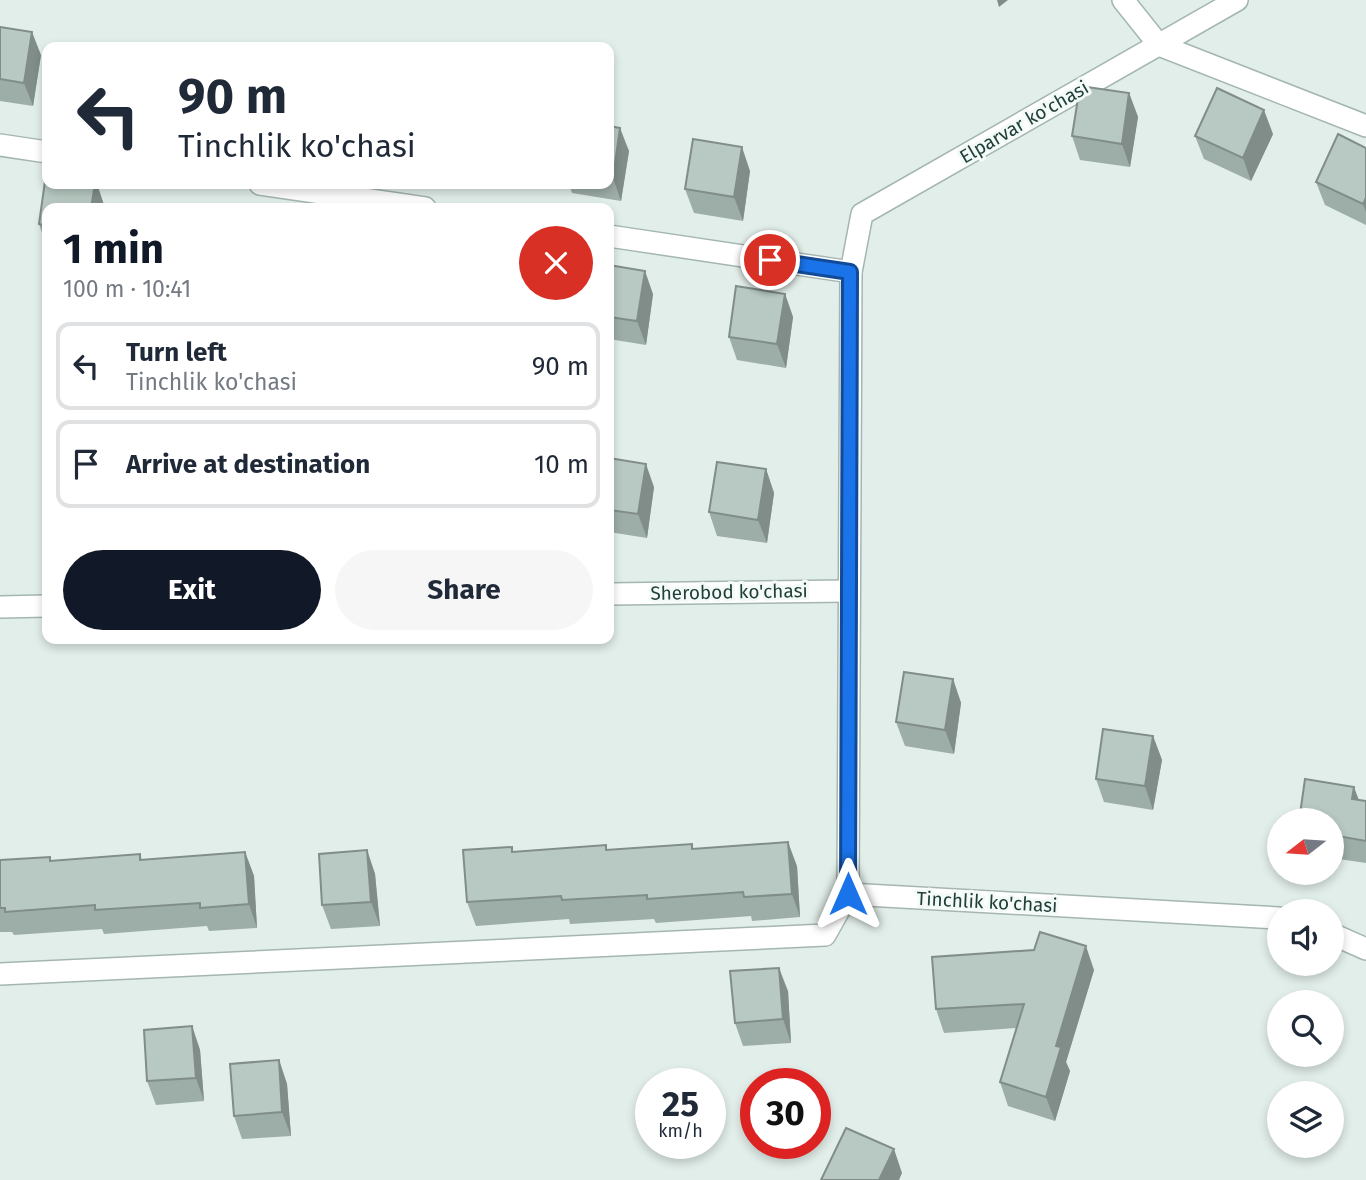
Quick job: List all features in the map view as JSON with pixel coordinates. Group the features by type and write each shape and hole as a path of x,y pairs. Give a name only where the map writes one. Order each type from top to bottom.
{"street":[{"path":"1123,0 1159,45 1366,126"},
{"name":"Elparvar ko'chasi","path":"850,272 862,214 1237,0"},
{"path":"0,145 42,151"},
{"path":"294,189 391,203"},
{"path":"0,974 825,935 848,894 850,272 614,237"},
{"name":"Sherobod ko'chasi","path":"614,594 849,591"},
{"path":"0,607 42,606"},
{"name":"Tinchlik ko'chasi","path":"848,894 1267,917"},
{"path":"1344,939 1366,949"}],"building":[{"path":"0,27 32,32 24,83 0,79"},
{"path":"1080,86 1129,93 1122,144 1072,136"},
{"path":"1217,88 1264,110 1243,158 1195,136"},
{"path":"614,127 620,128 614,171"},
{"path":"1338,134 1366,148 1366,198 1363,204 1316,182"},
{"path":"693,139 742,147 734,197 685,189"},
{"path":"44,189 94,189 92,203 42,203 42,225 39,224"},
{"path":"614,266 645,271 637,321 614,318"},
{"path":"736,286 785,294 777,344 729,337"},
{"path":"614,459 646,464 638,514 614,511"},
{"path":"717,462 766,469 758,520 709,512"},
{"path":"904,672 953,679 945,730 896,722"},
{"path":"1103,729 1153,736 1145,786 1096,779"},
{"path":"1305,779 1354,787 1352,799 1366,801 1366,841 1344,837 1344,808 1301,808"},
{"path":"788,842 792,894 744,897 743,892 647,899 647,895 562,900 561,896 467,902 463,850 512,847 512,852 606,845 606,850 692,844 692,849"},
{"path":"367,850 371,902 322,905 319,854"},
{"path":"245,852 249,904 200,908 200,903 95,910 95,905 5,912 5,908 0,908 0,860 50,857 50,861 140,854 140,860"},
{"path":"1040,932 1086,946 1056,1046 1061,1047 1046,1097 1000,1082 1024,1004 936,1009 932,957 1034,950"},
{"path":"779,968 783,1019 735,1023 730,971"},
{"path":"192,1026 196,1078 147,1081 144,1030"},
{"path":"279,1060 282,1112 234,1116 230,1064"},
{"path":"846,1128 894,1149 879,1180 821,1180"}],"route":[{"path":"770,260 850,272 848,894"}]}
